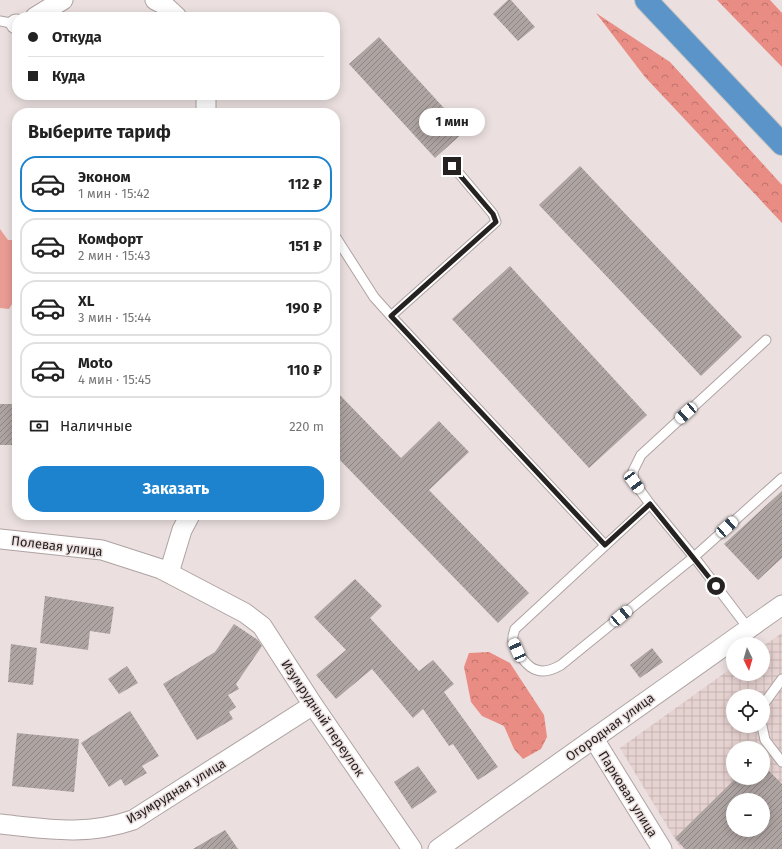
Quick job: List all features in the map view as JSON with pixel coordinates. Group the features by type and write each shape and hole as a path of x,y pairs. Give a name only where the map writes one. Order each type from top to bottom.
{"highway":[{"path":"646,0 782,144"}],"street":[{"path":"43,12 63,0"},
{"path":"156,0 164,4 172,12"},
{"path":"169,573 182,530 187,520"},
{"name":"Полевая улица","path":"0,539 102,550 169,573 223,600"},
{"name":"Изумрудный переулок","path":"223,600 245,613 262,626 313,705 412,849"},
{"name":"Огородная улица","path":"438,849 782,605"},
{"name":"Изумрудная улица","path":"0,824 80,831 112,828 133,820 313,705"},
{"name":"Парковая улица","path":"594,738 662,849"}],"lane":[{"path":"391,316 496,222 493,214 452,166"},
{"path":"340,244 374,297 605,545"},
{"path":"748,628 694,557 650,504 634,482 633,471 641,455 766,340"},
{"path":"650,504 515,629 513,640 517,650 530,666 536,670 553,669 561,665 694,557 782,478"},
{"path":"770,696 782,680"},
{"path":"764,733 766,740 782,762"}],"shaded area":[{"path":"0,229 8,240 12,240 12,304 9,309 0,308"},
{"path":"782,633 782,849 681,849 620,748 726,672 726,681 770,681 770,641"}],"green space":[{"path":"717,0 770,0 782,13 782,67"},
{"path":"596,13 670,62 782,185 782,223 645,77"},
{"path":"489,652 510,663 544,715 547,737 541,749 523,759 514,749 504,726 482,716 471,702 464,667 469,653"}],"building":[{"path":"508,0 511,0 535,27 518,41 493,14"},
{"path":"379,37 465,131 435,158 349,64"},
{"path":"580,166 742,337 701,376 539,205"},
{"path":"510,266 647,415 589,468 452,319"},
{"path":"340,395 401,458 439,421 469,452 429,490 529,593 498,623 340,460"},
{"path":"0,404 12,404 12,445 0,445"},
{"path":"782,491 782,558 758,580 724,544"},
{"path":"355,579 382,606 370,618 419,671 433,660 454,684 444,692 498,767 478,780 453,744 449,746 423,709 413,718 372,669 336,699 316,675 346,650 314,617"},
{"path":"45,596 114,607 110,634 90,631 88,650 40,643"},
{"path":"234,624 258,640 262,646 236,684 239,689 228,695 236,707 229,712 233,719 197,740 163,684 215,652"},
{"path":"11,644 37,648 33,685 8,682"},
{"path":"652,648 663,662 640,678 630,665"},
{"path":"127,666 138,683 119,694 108,679"},
{"path":"130,711 159,756 142,766 147,773 125,786 121,779 109,787 81,743"},
{"path":"17,733 79,739 74,792 12,786"},
{"path":"418,766 437,792 412,809 394,782"},
{"path":"770,772 782,784 782,849 685,849 675,838 729,785 770,785"},
{"path":"225,830 238,849 193,849"}],"route":[{"path":"452,166 493,214 496,222 391,316 408,336 605,545 650,504 716,586"}]}
